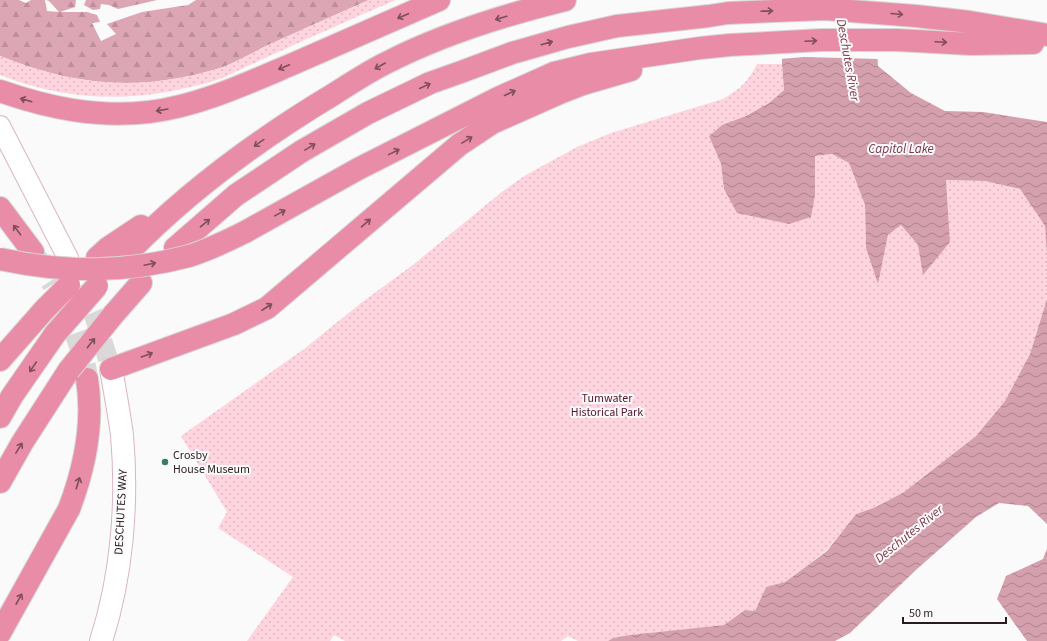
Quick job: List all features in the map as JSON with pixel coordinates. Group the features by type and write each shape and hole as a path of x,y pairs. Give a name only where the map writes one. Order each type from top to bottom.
{"highway":[{"path":"0,91 53,107 77,111 129,113 149,112 175,107 205,99 284,67 439,0"},
{"path":"124,257 162,219 222,170 294,118 385,63 435,41 485,22 565,0"},
{"path":"175,248 236,196 302,151 368,113 430,83 512,53 568,37 617,26 728,13 825,9 901,14 970,22 1047,35"},
{"path":"0,259 64,269 103,269 143,266 190,256 245,232 358,170 498,98 554,73 590,64 662,53 730,45 822,40 897,40 971,44 1047,42"},
{"path":"109,364 234,324 267,308 459,145 492,124 582,84 647,66 722,52 730,45"},
{"path":"97,258 108,248 201,187"},
{"path":"0,208 33,252"},
{"path":"0,482 19,450 78,375 113,315 141,283"},
{"path":"0,360 45,308 59,286"},
{"path":"0,417 12,396 55,334 97,286"},
{"path":"1,631 69,509 75,491 87,447 90,400 78,375"}],"main road":[{"name":"DESCHUTES WAY","path":"100,641 113,596 120,546 124,487 122,436 109,364"}],"street":[{"path":"0,126 68,258"}],"green space":[{"path":"0,0 19,0 26,3 31,0 45,0 47,11 59,12 49,1 46,0 76,0 75,7 60,12 87,12 97,15 100,22 92,23 101,41 116,34 107,24 142,12 188,5 196,0 369,0 223,67 160,81 133,83 107,82 54,74 0,56"},
{"path":"86,0 157,0 118,9 109,5 101,4 100,9 93,10 84,5"},
{"path":"369,0 396,0 222,78 186,88 159,93 106,97 53,91 0,75 0,56 54,74 107,82 133,83 160,81 188,76 217,69 242,59 266,46"},
{"name":"Tumwater Historical Park","path":"757,64 782,64 784,90 769,103 746,116 722,125 709,136 721,164 724,189 815,195 815,156 832,154 849,163 865,205 866,248 878,283 888,235 901,225 918,245 950,242 946,180 985,181 1020,189 1045,226 1047,255 1047,299 1030,354 1005,401 976,436 904,492 876,507 856,514 827,550 785,582 766,587 755,611 745,610 724,625 630,635 613,638 608,641 578,641 568,636 561,641 345,641 334,635 330,641 247,641 293,577 218,528 227,512 181,436 304,349 361,303 414,264 503,191 526,175 577,147 611,133 723,99 743,84"}],"water":[{"name":"Capitol Lake","path":"782,0 874,0 878,66 911,93 945,111 983,112 1047,122 1047,255 1045,226 1020,189 985,181 946,180 950,242 923,275 918,245 901,225 888,235 878,284 866,248 865,205 849,163 832,154 815,156 815,195 811,217 789,224 737,213 724,189 721,164 709,136 722,125 746,116 769,103 784,90 782,64"},
{"name":"Deschutes River","path":"1047,299 1047,524 1028,506 999,503 976,517 917,569 850,633 835,641 608,641 613,638 630,635 724,625 745,610 755,611 766,587 785,582 827,551 856,514 876,507 904,492 976,436 1005,401 1030,354"},
{"path":"1047,549 1047,641 1027,641 997,599 1006,576 1043,559"}],"pier":[{"path":"780,0 876,0 879,59 804,57 780,59"}],"tunnel":[{"path":"33,253 53,284"},
{"path":"68,258 95,318 108,359"},
{"path":"62,303 78,340 84,359 87,379"}],"place":[{"name":"Crosby House Museum","path":"165,462"}]}
